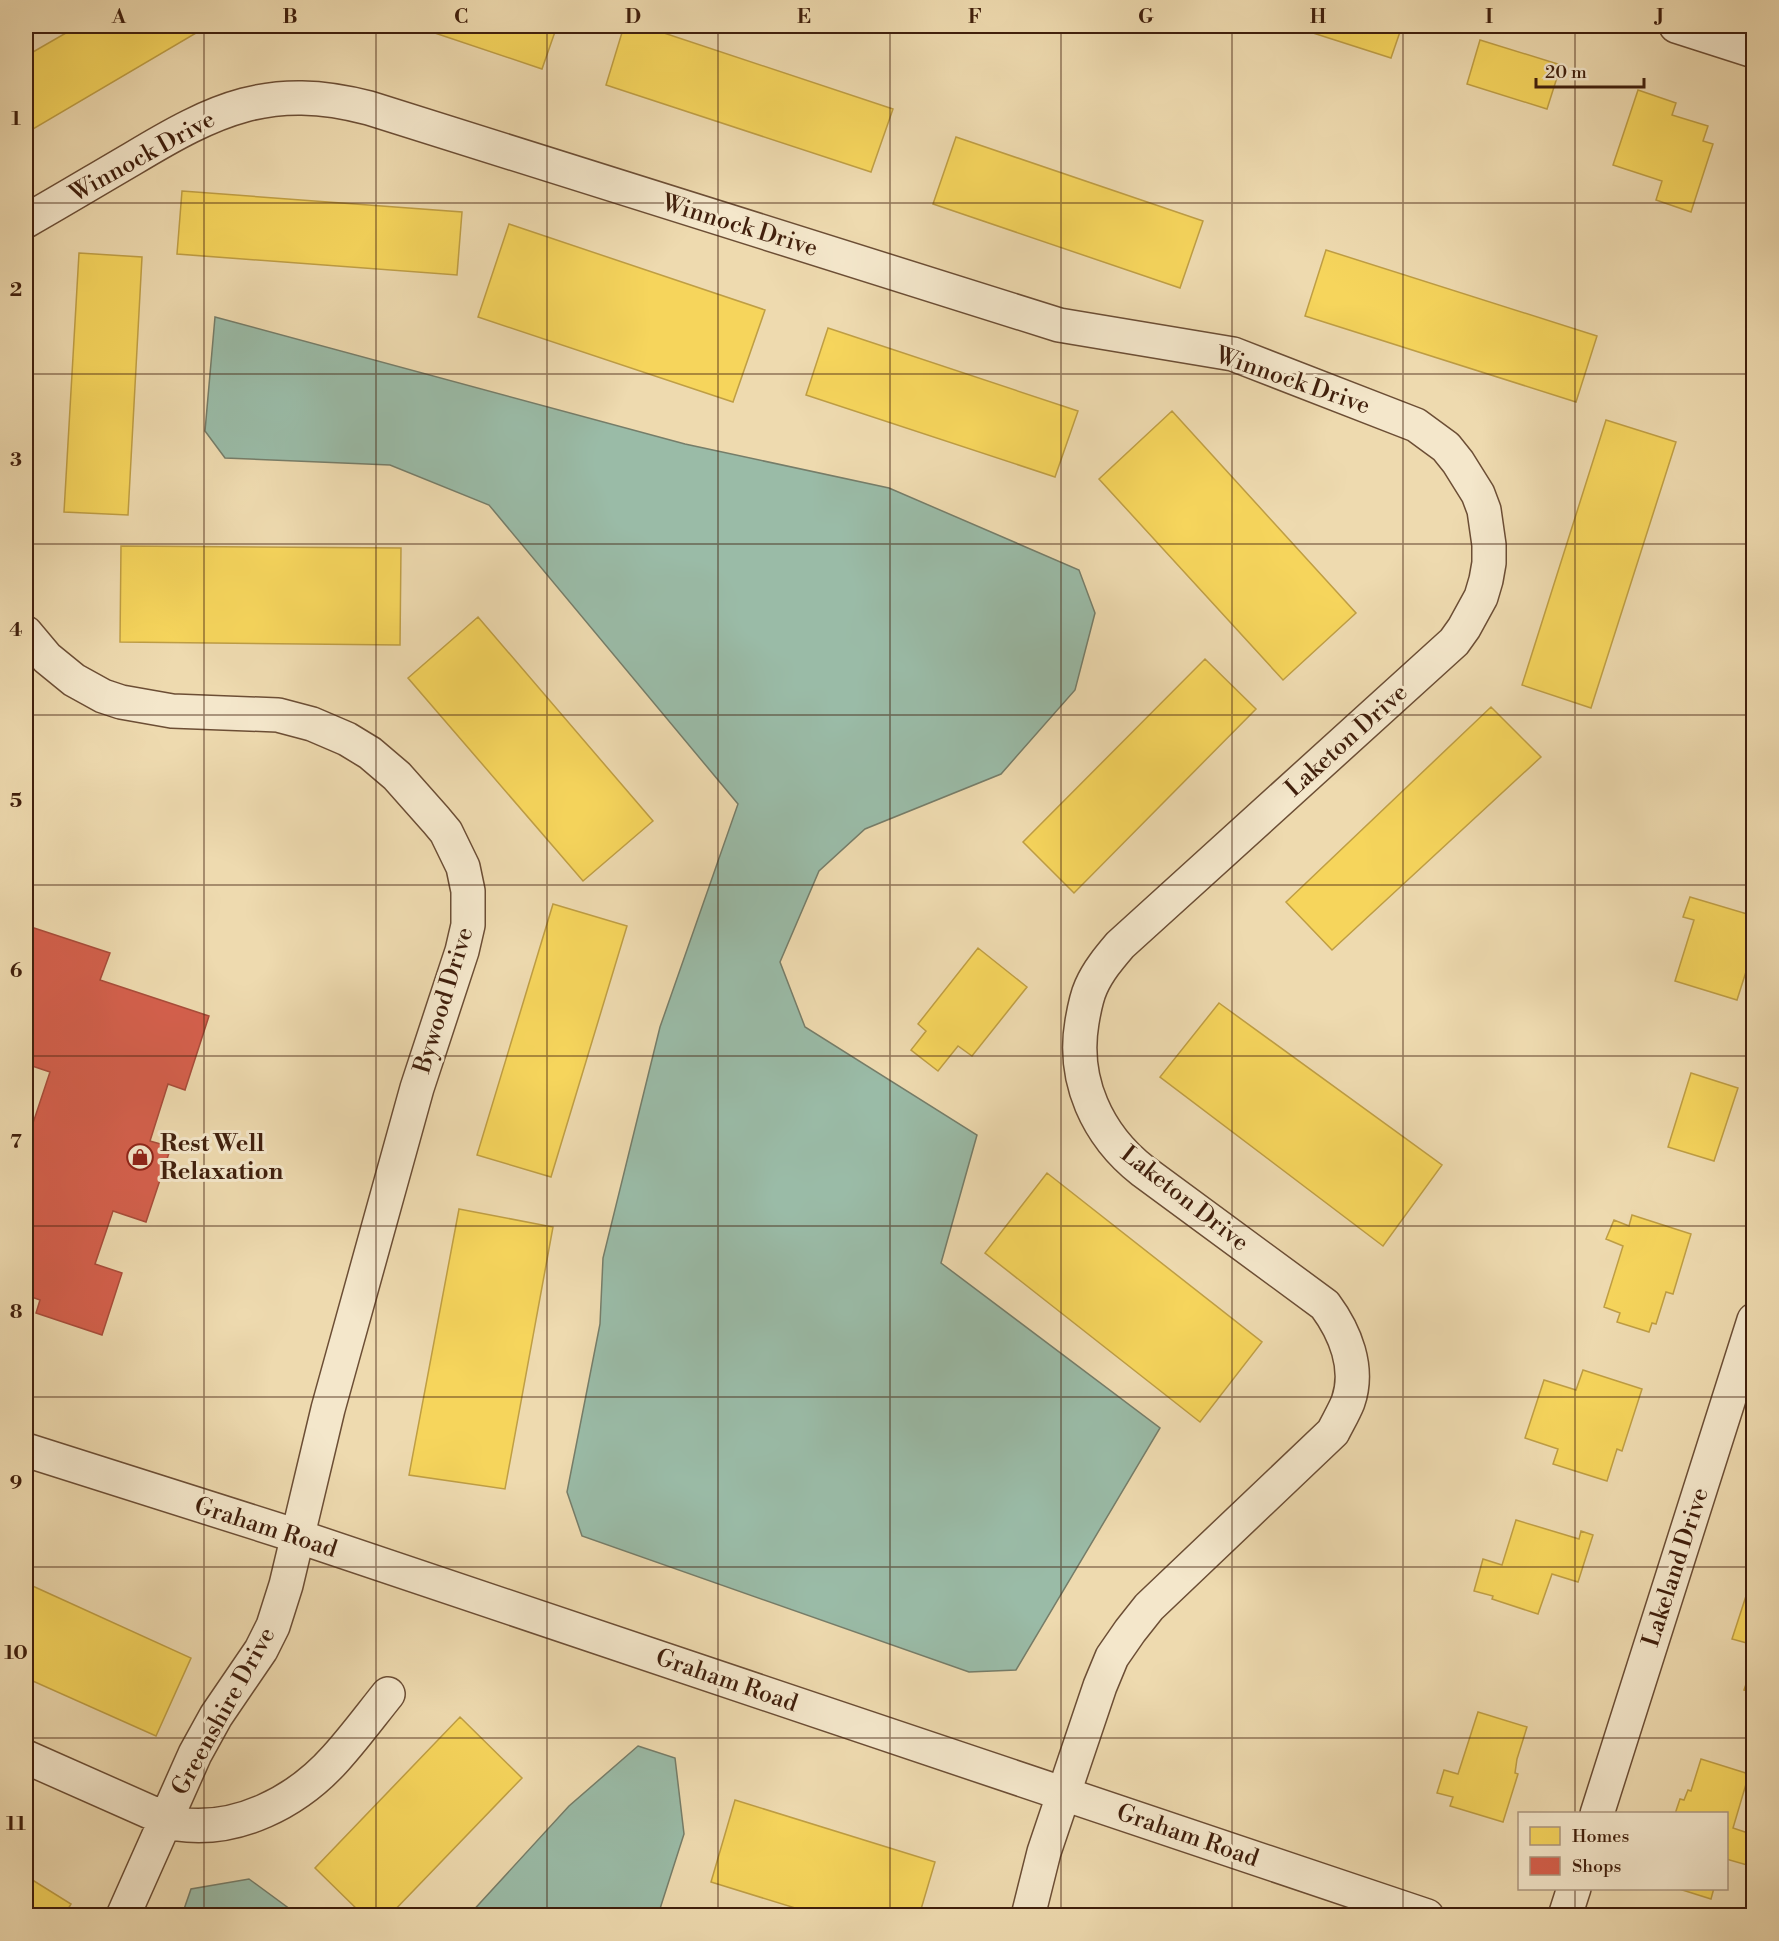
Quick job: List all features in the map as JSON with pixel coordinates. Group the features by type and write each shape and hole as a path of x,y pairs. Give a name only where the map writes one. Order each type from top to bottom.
{"street":[{"path":"1676,26 1754,51"},
{"name":"Winnock Drive","path":"26,221 183,128 217,114 248,103 276,99 335,100 369,108 1059,325 1233,354 1416,425 1446,447 1458,462"},
{"name":"Laketon Drive","path":"1028,1916 1044,1852 1112,1657 1149,1607 1333,1432 1348,1401 1352,1384 1349,1350 1343,1334 1324,1305 1143,1171 1130,1160 1097,1120 1085,1088 1080,1055 1085,1004 1099,973 1120,945 1441,654 1464,628 1481,597 1489,563 1489,545 1484,510 1478,494 1458,462"},
{"name":"Bywood Drive","path":"26,633 47,658 74,680 103,696 121,702 172,711 278,715 312,724 347,739 370,753 397,776 446,832 463,867 468,891 469,916 462,951 417,1088 328,1409 297,1536"},
{"name":"Lakeland Drive","path":"1598,1812 1754,1320"},
{"name":"Graham Road","path":"26,1450 297,1536 1427,1916"},
{"name":"Greenshire Drive","path":"123,1916 195,1754 216,1716 268,1636 286,1585 297,1536"},
{"path":"26,1757 177,1824 205,1826 238,1821 284,1802 310,1782 335,1760 388,1694"},
{"path":"1566,1916 1573,1890"}],"shaded area":[{"path":"215,317 685,444 889,488 1079,570 1095,613 1075,690 1001,774 865,829 819,871 780,962 805,1027 977,1135 941,1263 1160,1428 1016,1670 969,1672 582,1536 567,1492 600,1324 603,1258 660,1027 738,804 489,505 390,465 225,458 205,431"},
{"path":"638,1746 675,1758 684,1834 658,1915 469,1915 569,1806"},
{"path":"249,1879 298,1915 182,1915 191,1889"}],"building: Homes":[{"path":"78,26 208,26 28,132 26,127 26,56"},
{"path":"414,26 557,26 542,69"},
{"path":"624,26 643,26 893,109 871,172 606,85"},
{"path":"1315,26 1402,26 1391,58 1313,33"},
{"path":"1480,40 1561,65 1547,109 1467,84"},
{"path":"1638,90 1676,103 1672,115 1708,126 1703,141 1713,144 1691,212 1656,200 1662,181 1613,165"},
{"path":"956,137 1203,221 1180,288 933,204"},
{"path":"182,191 462,212 457,275 177,254"},
{"path":"509,224 765,310 733,402 478,317"},
{"path":"1326,250 1597,336 1576,402 1305,316"},
{"path":"79,253 142,257 128,515 64,512"},
{"path":"828,328 1078,411 1055,477 806,395"},
{"path":"1172,411 1356,613 1283,680 1099,479"},
{"path":"1606,420 1676,442 1591,708 1522,685"},
{"path":"121,546 401,548 400,645 120,642"},
{"path":"478,617 653,821 583,881 408,678"},
{"path":"1205,659 1256,709 1074,893 1023,842"},
{"path":"1491,707 1541,757 1332,950 1286,902"},
{"path":"1690,897 1754,916 1754,957 1751,956 1737,1000 1675,981 1694,920 1683,917"},
{"path":"553,904 627,926 551,1177 477,1155"},
{"path":"978,948 1027,987 972,1056 958,1046 938,1071 911,1050 926,1031 918,1024"},
{"path":"1219,1003 1442,1165 1383,1246 1160,1077"},
{"path":"1691,1073 1738,1088 1714,1161 1668,1147"},
{"path":"1047,1173 1262,1342 1200,1422 985,1253"},
{"path":"459,1209 553,1227 505,1489 409,1475"},
{"path":"1632,1215 1691,1234 1673,1294 1666,1292 1656,1324 1652,1323 1649,1332 1617,1322 1620,1313 1604,1307 1623,1246 1606,1239 1614,1220 1629,1226"},
{"path":"1583,1370 1642,1389 1622,1451 1617,1449 1607,1481 1553,1464 1558,1449 1525,1438 1544,1380 1576,1390"},
{"path":"1516,1520 1579,1539 1581,1531 1593,1535 1578,1582 1552,1574 1538,1614 1474,1591 1483,1559 1502,1565"},
{"path":"26,1583 191,1658 156,1736 26,1678"},
{"path":"1746,1596 1754,1599 1754,1645 1732,1639"},
{"path":"1754,1661 1754,1693 1744,1690"},
{"path":"1478,1712 1527,1727 1517,1759 1515,1773 1518,1774 1503,1822 1450,1806 1453,1797 1437,1793 1444,1770 1458,1774"},
{"path":"460,1717 522,1778 389,1916 364,1916 315,1868"},
{"path":"1701,1759 1749,1774 1733,1828 1754,1835 1754,1867 1728,1860 1728,1812 1676,1812 1680,1799 1684,1800 1688,1790 1691,1791"},
{"path":"735,1800 935,1862 919,1916 821,1916 711,1882"},
{"path":"26,1876 71,1904 64,1916 26,1916"},
{"path":"1682,1890 1713,1890 1711,1899"}],"building: Shops":[{"path":"26,910 32,912 28,926 110,953 100,980 209,1016 185,1090 168,1084 150,1141 171,1147 146,1222 113,1211 95,1264 122,1273 102,1335 36,1313 40,1300 26,1295 26,1120 33,1123 50,1072 26,1064"}],"place":[{"name":"Rest Well Relaxation","path":"140,1157"}]}
